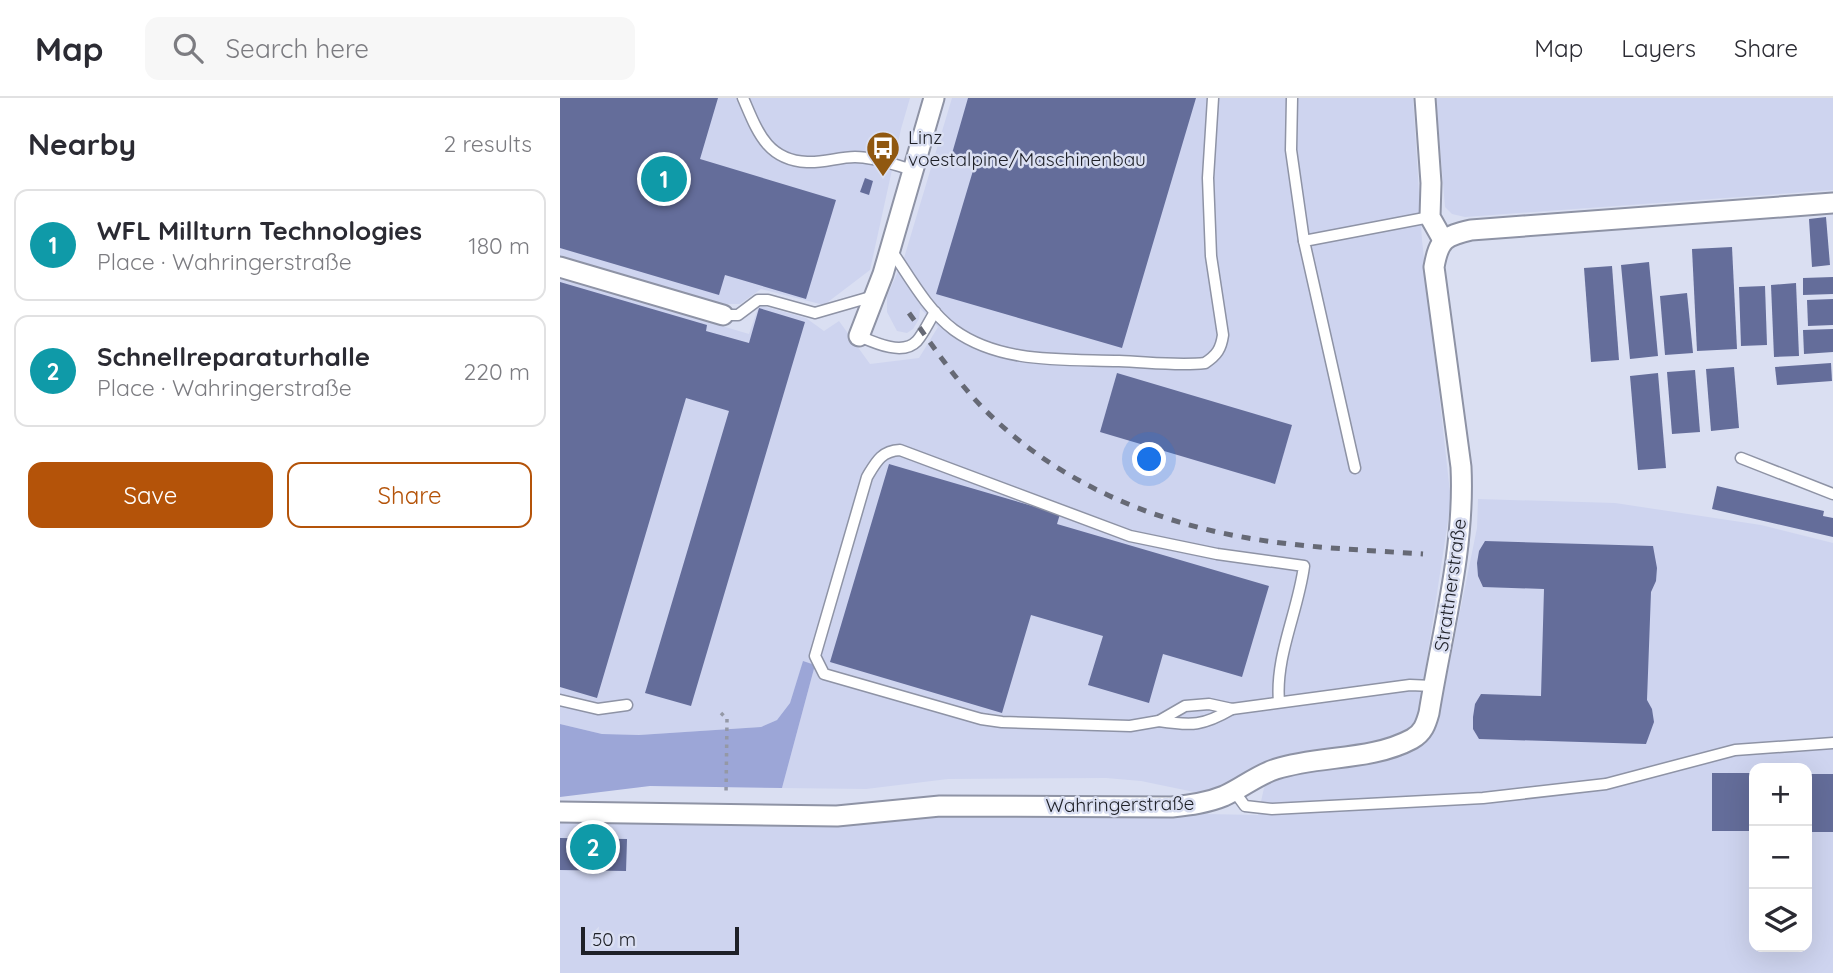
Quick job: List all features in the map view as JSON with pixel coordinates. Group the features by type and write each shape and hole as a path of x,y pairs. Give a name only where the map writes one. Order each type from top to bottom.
{"street":[{"path":"859,337 890,250 934,98"},
{"path":"1425,98 1431,183 1430,217 1443,240 1453,234 1471,230 1833,203"},
{"name":"Strattnerstraße","path":"1234,791 1275,769 1373,751 1410,740 1419,735 1426,726 1449,604 1462,493 1461,467 1434,267 1437,251 1443,240"},
{"path":"560,267 723,314"},
{"name":"Wahringerstraße","path":"560,812 837,816 940,806 1172,807 1201,804 1234,791"}],"lane":[{"path":"743,98 760,138 771,149 788,158 807,162 868,158 913,170"},
{"path":"890,250 935,312 952,329 975,342 1002,352 1036,358 1205,363 1216,355 1223,335 1211,256 1208,178 1213,98"},
{"path":"1292,98 1291,150 1304,241 1355,468"},
{"path":"1304,241 1430,217"},
{"path":"723,314 738,315 758,300 768,300 815,313 875,296"},
{"path":"859,337 888,347 905,347 916,343 935,312"},
{"path":"1279,702 1278,674 1302,585 1304,566 1217,554 1130,536 900,450 889,451 879,457 867,477 815,656 824,674 981,719 1130,726 1159,720 1185,706 1209,704 1232,709 1410,685 1433,686"},
{"path":"1741,458 1833,494"},
{"path":"560,700 598,709 627,705"},
{"path":"1159,720 1198,725 1212,721 1232,709"},
{"path":"1234,791 1245,806 1272,809 1483,798 1606,784 1735,750 1833,743"}],"path":[{"path":"722,713 727,719 726,779"}],"shaded area":[{"path":"560,98 910,98 870,270 824,305 761,289 740,304 724,304 560,256"},
{"path":"952,98 1413,98 1422,240 1451,501 1420,705 1416,719 1408,730 1395,739 1199,793 1141,781 1106,778 948,779 866,789 782,788 815,665 803,662 790,703 777,720 761,727 639,735 602,734 560,724 560,278 749,334 759,305 806,318 824,331 839,321 870,364 919,358 938,327 920,308 919,319 913,329 907,333 897,331 887,312 887,296 904,258"},
{"path":"1436,98 1833,98 1833,190 1465,217 1452,214 1445,207"},
{"path":"1478,499 1615,503 1761,525 1833,543 1833,973 560,973 560,822 773,822 958,812 1041,811 1258,815 1264,788 1269,781 1279,776 1399,756 1415,748 1436,719 1477,528"},
{"path":"803,661 815,665 782,788 650,786 560,797 560,724 602,734 639,735 761,727 777,720 790,703"}],"building":[{"path":"560,98 718,98 700,159 836,200 806,299 725,275 719,295 560,248"},
{"path":"968,98 1196,98 1122,348 936,294 975,164 951,157"},
{"path":"865,178 873,181 869,195 860,192"},
{"path":"1826,217 1830,265 1812,267 1809,219"},
{"path":"1732,247 1737,349 1697,351 1692,249"},
{"path":"1649,262 1658,356 1630,359 1621,265"},
{"path":"1612,266 1619,360 1591,362 1584,268"},
{"path":"1833,277 1833,294 1803,295 1803,278"},
{"path":"560,282 707,325 706,331 749,343 759,308 805,322 691,706 645,693 729,411 686,398 597,698 560,687"},
{"path":"1796,283 1799,356 1774,357 1771,285"},
{"path":"1765,286 1767,345 1741,346 1739,287"},
{"path":"1687,293 1693,353 1665,355 1660,296"},
{"path":"1833,299 1833,325 1808,326 1807,300"},
{"path":"1833,329 1833,352 1804,354 1803,330"},
{"path":"1831,363 1832,381 1777,385 1775,367"},
{"path":"1734,367 1739,428 1711,431 1706,369"},
{"path":"1695,370 1700,432 1672,434 1667,372"},
{"path":"1117,373 1292,425 1275,484 1100,432"},
{"path":"1658,373 1666,468 1638,470 1630,376"},
{"path":"889,464 1060,514 1057,524 1269,586 1242,677 1163,654 1149,703 1088,685 1103,636 1031,615 1002,713 830,662"},
{"path":"1717,486 1824,511 1823,516 1833,518 1833,537 1712,509"},
{"path":"1485,541 1653,546 1657,568 1656,581 1651,592 1647,700 1654,722 1646,744 1479,739 1473,729 1473,717 1475,704 1481,694 1541,696 1544,589 1483,587 1478,576 1477,563 1479,551"},
{"path":"1712,773 1749,773 1749,831 1712,831"},
{"path":"1812,774 1833,774 1833,832 1812,832"},
{"path":"560,838 627,839 626,871 560,870"}],"railway":[{"path":"909,313 985,410 1042,458 1106,494 1140,509 1211,531 1313,546 1423,554"}],"place":[{"name":"Linz voestalpine/Maschinenbau","path":"883,178"},
{"name":"WFL Millturn Technologies","path":"664,179"},
{"name":"Schnellreparaturhalle","path":"593,847"}]}
